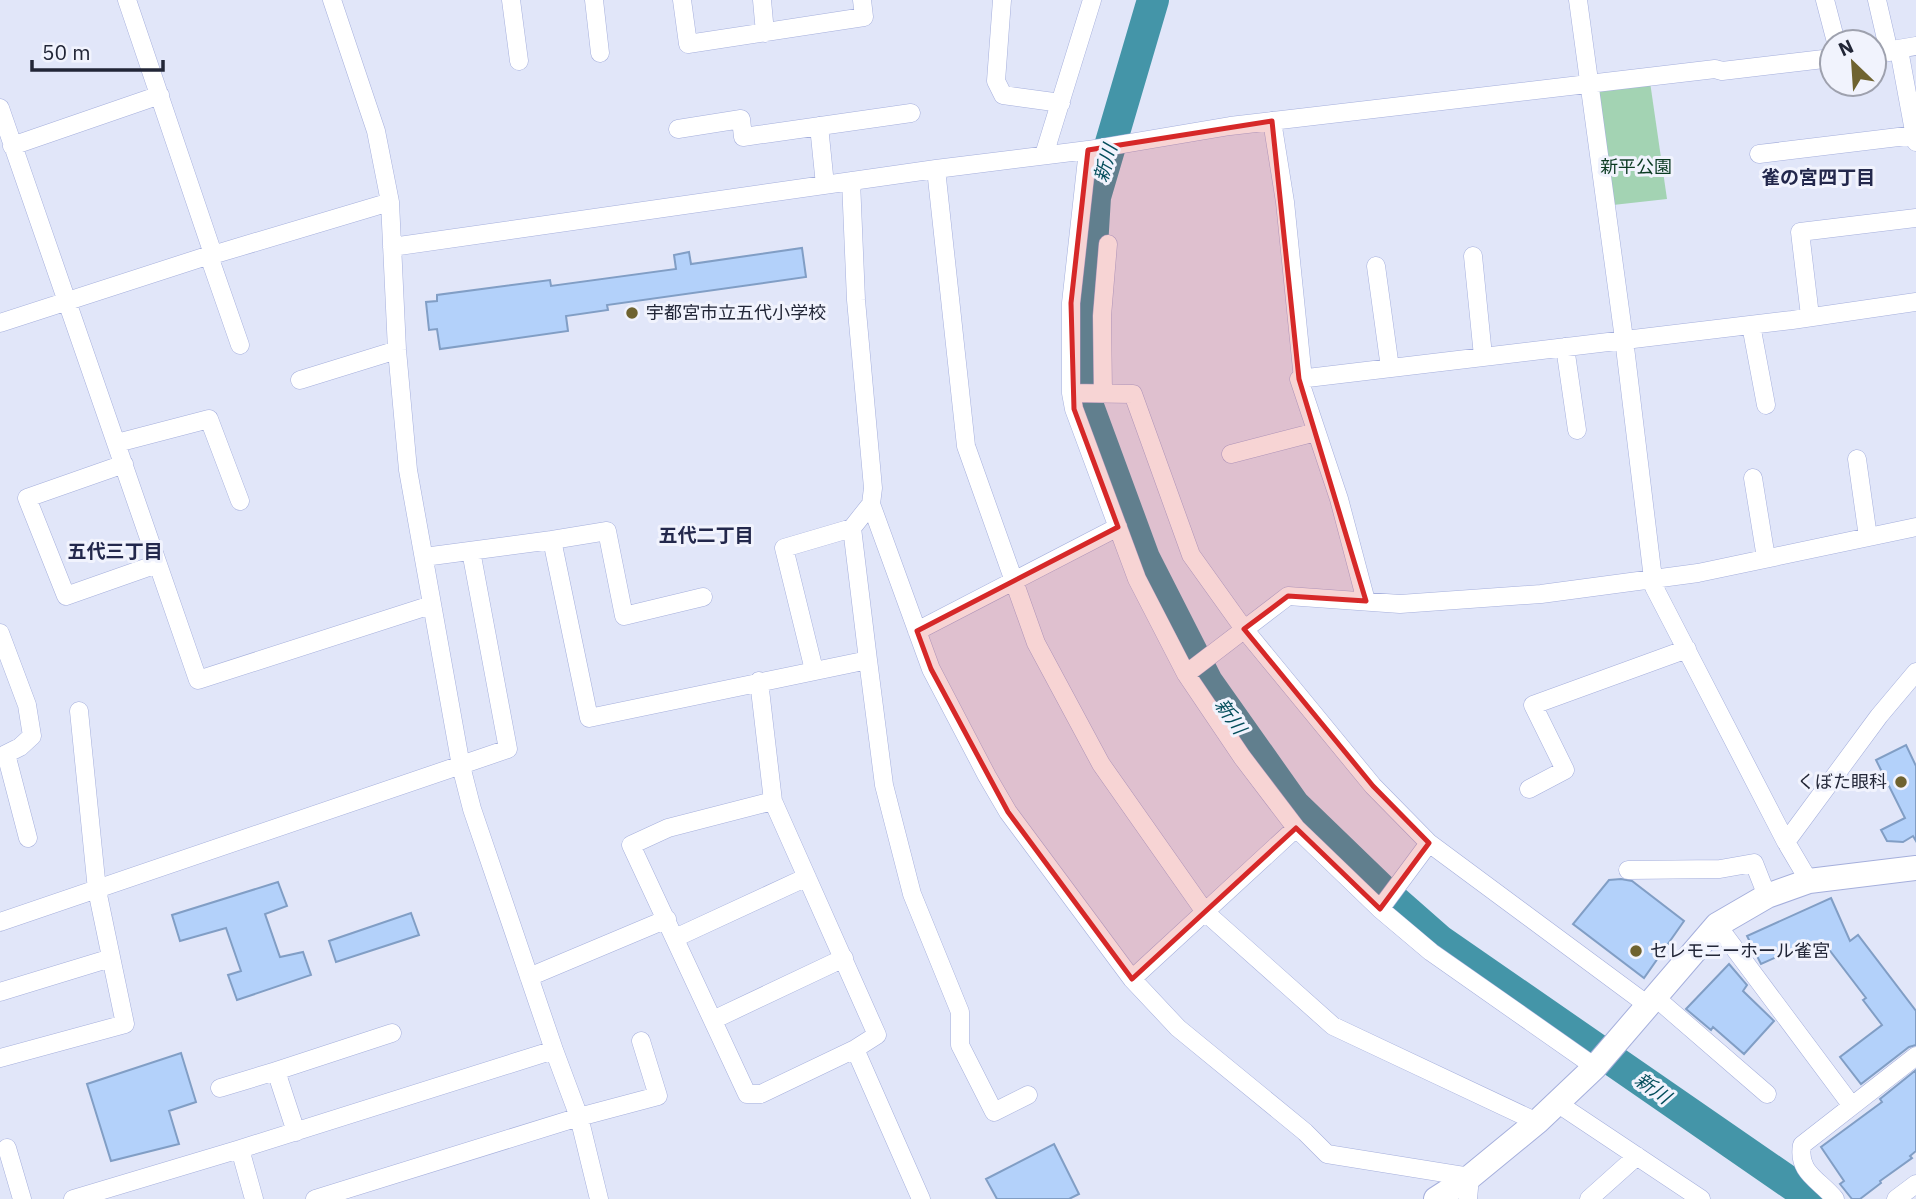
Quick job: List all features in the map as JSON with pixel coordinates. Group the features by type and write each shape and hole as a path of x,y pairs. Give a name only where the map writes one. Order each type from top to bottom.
{"main road":[{"path":"1436,1199 1469,1188 1557,1103 1652,1002 1717,925 1768,896 1809,881 1916,868"}],"street":[{"path":"127,0 213,254 209,256"},
{"path":"332,0 376,131 390,202 397,350 408,470 461,766 472,809 579,1116 599,1199"},
{"path":"511,0 519,61"},
{"path":"594,0 600,53"},
{"path":"682,0 688,44 864,17 862,0"},
{"path":"762,0 765,33"},
{"path":"1002,0 996,81 1003,96 1061,103"},
{"path":"1044,155 1092,0"},
{"path":"1578,0 1654,587 1786,842 1809,881"},
{"path":"1825,0 1832,28"},
{"path":"1759,154 1915,138 1895,50 1877,0"},
{"path":"392,247 1272,121 1818,60"},
{"path":"12,146 160,95"},
{"path":"0,108 198,680 431,605"},
{"path":"678,129 741,119 743,136 911,113"},
{"path":"1272,121 1285,202 1303,379"},
{"path":"819,126 825,185"},
{"path":"1087,393 1071,303 1095,148"},
{"path":"936,169 966,446 1036,643 1092,749 1205,912 1333,1026 1537,1122"},
{"path":"851,181 856,300 873,488 871,503 931,669 1008,812 1132,979 1178,1028 1305,1132 1327,1154 1469,1188"},
{"path":"0,323 390,202"},
{"path":"1810,316 1800,232 1916,218"},
{"path":"1108,244 1102,316 1087,393 1074,409 1137,579 1196,667 1242,757 1296,828 1432,952 1601,1058"},
{"path":"209,256 240,345"},
{"path":"1473,256 1483,356"},
{"path":"1376,266 1390,368"},
{"path":"1366,601 1339,499 1299,379 1916,302"},
{"path":"1751,324 1766,405"},
{"path":"1565,346 1577,430"},
{"path":"300,380 397,350"},
{"path":"1087,393 1133,394 1191,555 1244,629 1373,786 1429,843 1652,1002 1768,1094"},
{"path":"117,443 209,419 240,501"},
{"path":"1231,454 1316,432"},
{"path":"1857,459 1868,537"},
{"path":"124,464 27,498 66,596 157,564"},
{"path":"1753,478 1766,558"},
{"path":"814,670 784,548 852,528 871,503"},
{"path":"916,631 1118,527"},
{"path":"1196,667 1288,596 1400,604 1653,580 1916,527"},
{"path":"852,528 884,785 912,894 960,1012 960,1045 994,1112 1028,1095"},
{"path":"424,557 607,531 624,616 702,597"},
{"path":"552,540 589,718 868,660"},
{"path":"0,922 509,749 471,551"},
{"path":"0,633 4,654 27,705 32,736 20,747 6,754 28,838"},
{"path":"1530,789 1565,770 1533,705 1687,649"},
{"path":"1786,842 1879,716 1916,672"},
{"path":"759,681 773,801 877,1035 855,1049 761,1094 747,1094 631,845 668,828 773,801"},
{"path":"0,1058 125,1024 97,890 79,710"},
{"path":"1132,979 1296,828"},
{"path":"1382,907 1429,843"},
{"path":"1628,870 1720,869 1754,863 1768,896"},
{"path":"675,938 807,877"},
{"path":"529,977 667,919"},
{"path":"1717,925 1852,1106"},
{"path":"0,992 111,958"},
{"path":"713,1020 844,958"},
{"path":"220,1088 391,1033"},
{"path":"315,1199 579,1116 658,1096 641,1041"},
{"path":"855,1049 920,1199"},
{"path":"73,1199 554,1050"},
{"path":"1835,1199 1806,1170 1800,1157 1802,1145 1916,1056"},
{"path":"275,1071 296,1132"},
{"path":"1557,1103 1701,1199"},
{"path":"7,1148 22,1199"},
{"path":"240,1149 254,1199"},
{"path":"1589,1199 1637,1156"},
{"path":"1896,1199 1916,1184"}],"highlighted area":[{"path":"1272,121 1299,379 1366,601 1288,596 1244,629 1373,786 1429,843 1380,909 1296,828 1132,979 1008,812 931,669 917,631 1118,527 1074,409 1071,303 1088,150"}],"green space":[{"name":"新平公園","path":"1650,82 1667,199 1613,205 1598,91"}],"building":[{"path":"802,248 806,277 607,305 608,310 566,316 568,331 440,349 437,329 429,330 426,302 437,301 437,295 550,280 551,286 676,269 674,255 689,252 691,264"},
{"name":"くぼた眼科","path":"1906,745 1916,766 1916,841 1913,836 1903,842 1887,841 1881,830 1905,818 1876,760"},
{"name":"セレモニーホール雀宮","path":"1609,880 1632,881 1684,921 1644,978 1573,924"},
{"path":"278,882 287,906 265,914 280,957 303,952 311,975 237,1000 228,975 241,971 226,928 180,941 172,915"},
{"path":"1831,898 1850,941 1858,935 1916,1011 1916,1045 1909,1047 1861,1084 1840,1057 1882,1025 1863,1000 1866,998 1824,943 1802,953 1799,947 1761,964 1747,936"},
{"path":"411,913 419,935 336,962 329,941"},
{"path":"1729,964 1747,985 1743,991 1774,1021 1744,1054 1713,1027 1711,1030 1686,1009"},
{"path":"181,1053 196,1102 169,1111 179,1144 111,1161 87,1084"},
{"path":"1916,1070 1916,1151 1910,1156 1912,1158 1860,1199 1852,1199 1840,1184 1844,1181 1821,1147 1882,1102 1880,1099"},
{"path":"1054,1144 1079,1194 1069,1199 997,1199 986,1179"}],"waterway":[{"name":"新川","path":"1153,0 1095,197 1086,346 1088,406 1144,558 1207,682 1294,805 1382,890 1440,941 1796,1187 1807,1199"}],"place":[{"name":"宇都宮市立五代小学校","path":"632,313"},
{"name":"くぼた眼科","path":"1901,782"},
{"name":"セレモニーホール雀宮","path":"1636,951"}],"district":[{"name":"雀の宮四丁目","path":"1818,177"},
{"name":"五代二丁目","path":"706,535"},
{"name":"五代三丁目","path":"115,551"}]}
